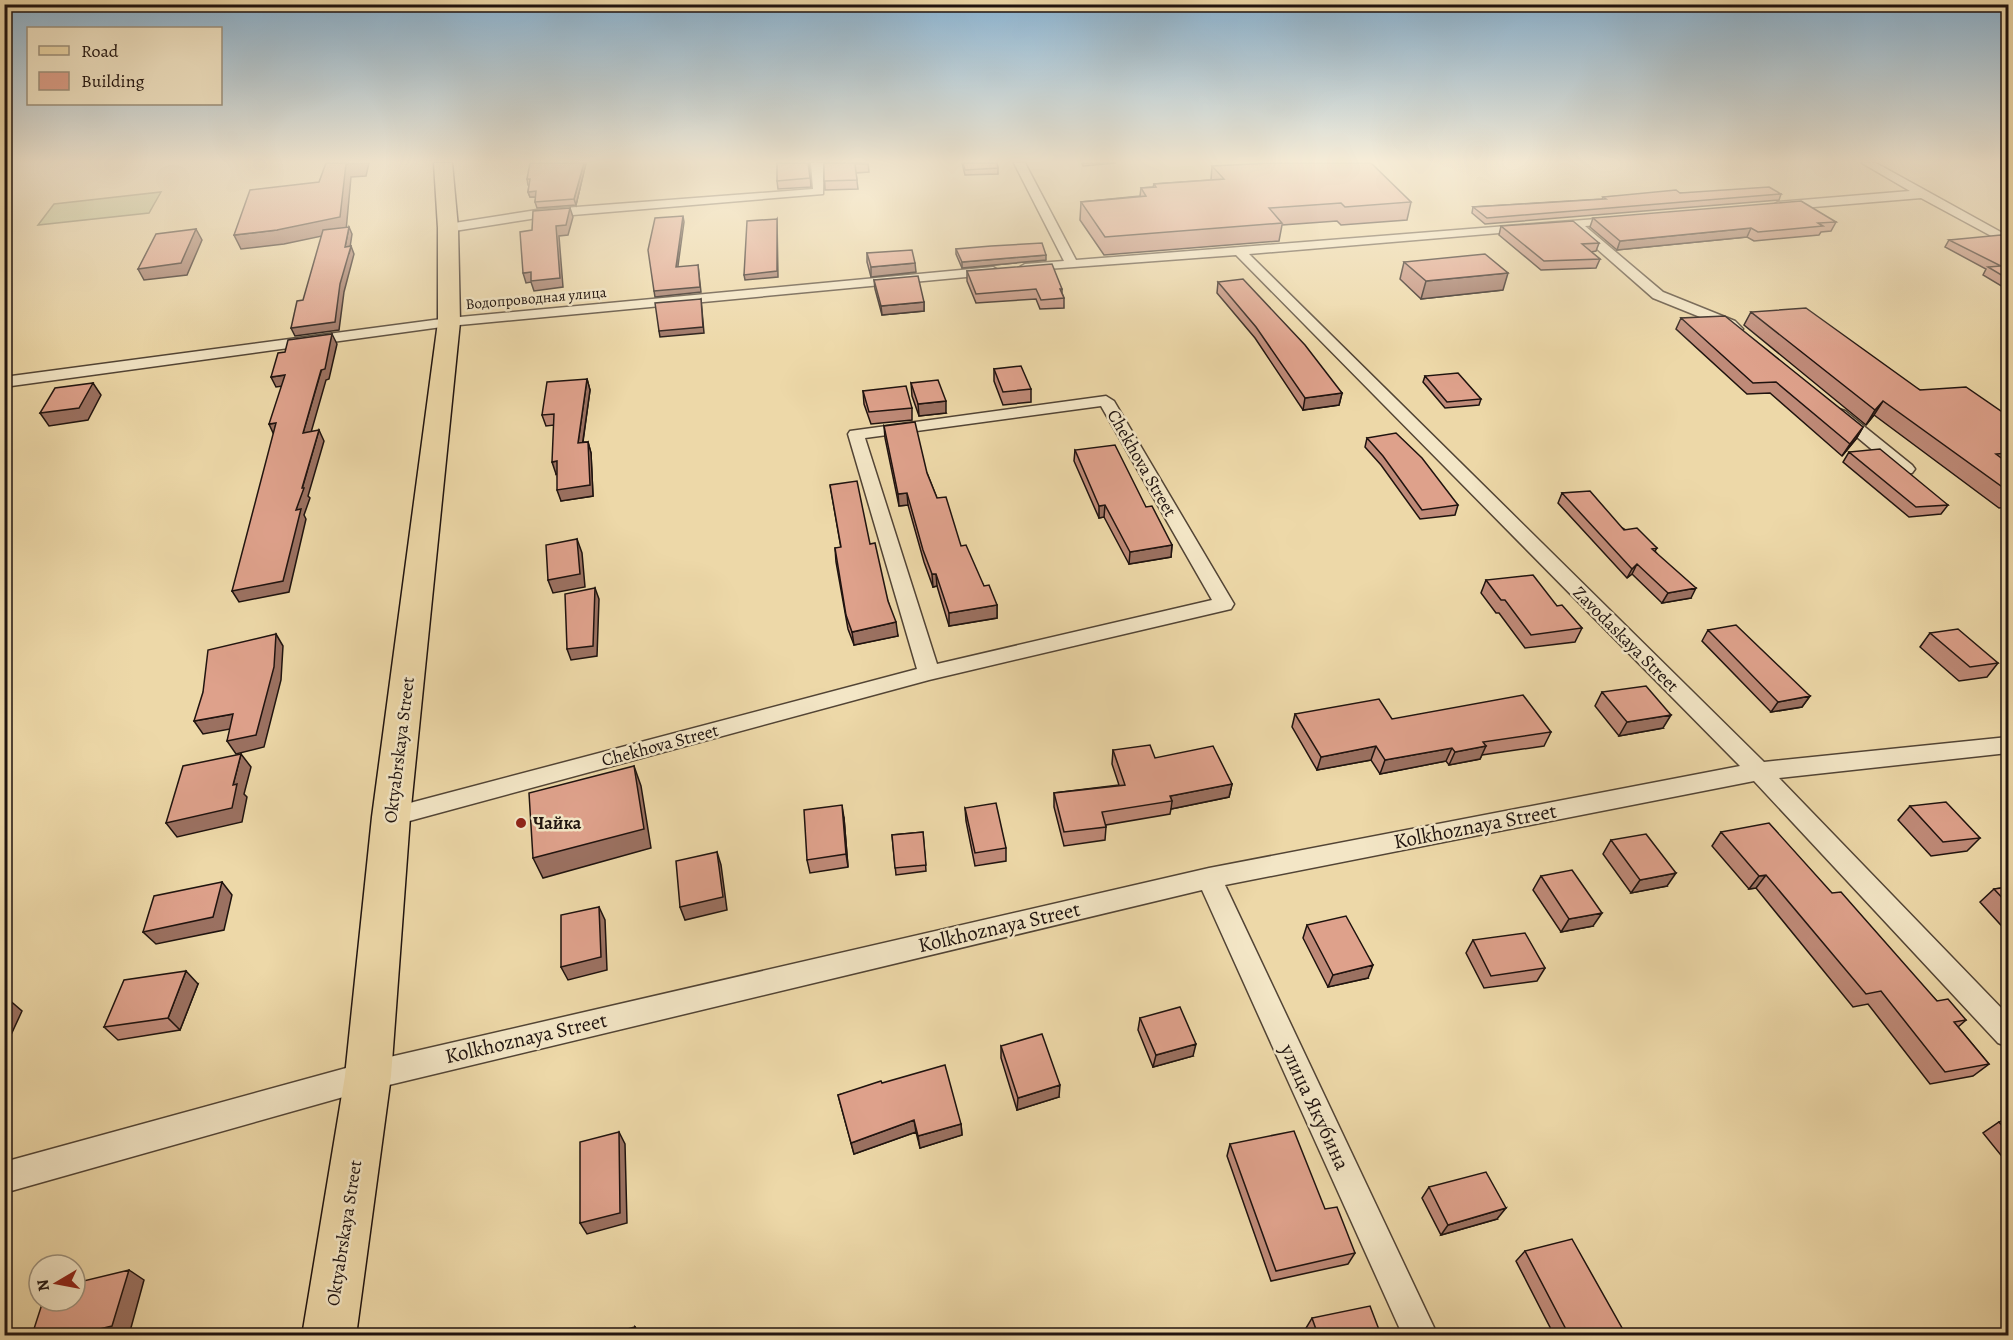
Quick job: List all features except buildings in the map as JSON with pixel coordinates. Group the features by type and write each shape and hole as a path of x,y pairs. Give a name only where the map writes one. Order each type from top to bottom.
{"main road":[{"name":"Oktyabrskaya Street","path":"329,1335 368,1076 391,817 448,322 448,228"}],"street":[{"path":"448,228 464,226"},
{"path":"1052,226 1072,264"},
{"name":"Водопроводная улица","path":"4,382 448,322 1072,264 1542,226"},
{"path":"1577,226 1658,295 1730,324 1748,339"},
{"path":"1980,226 2008,241"},
{"name":"Zavodaskaya Street","path":"1238,250 1759,771 2008,1034"},
{"name":"Chekhova Street","path":"391,817 929,673 1224,604 1106,401 856,434 929,673"},
{"path":"1832,408 1906,469"},
{"name":"Kolkhoznaya Street","path":"4,1178 368,1076 1209,878 1759,771 2008,745"},
{"name":"улица Якубина","path":"1209,878 1421,1335"}],"place":[{"name":"Чайка","path":"521,823"}]}
